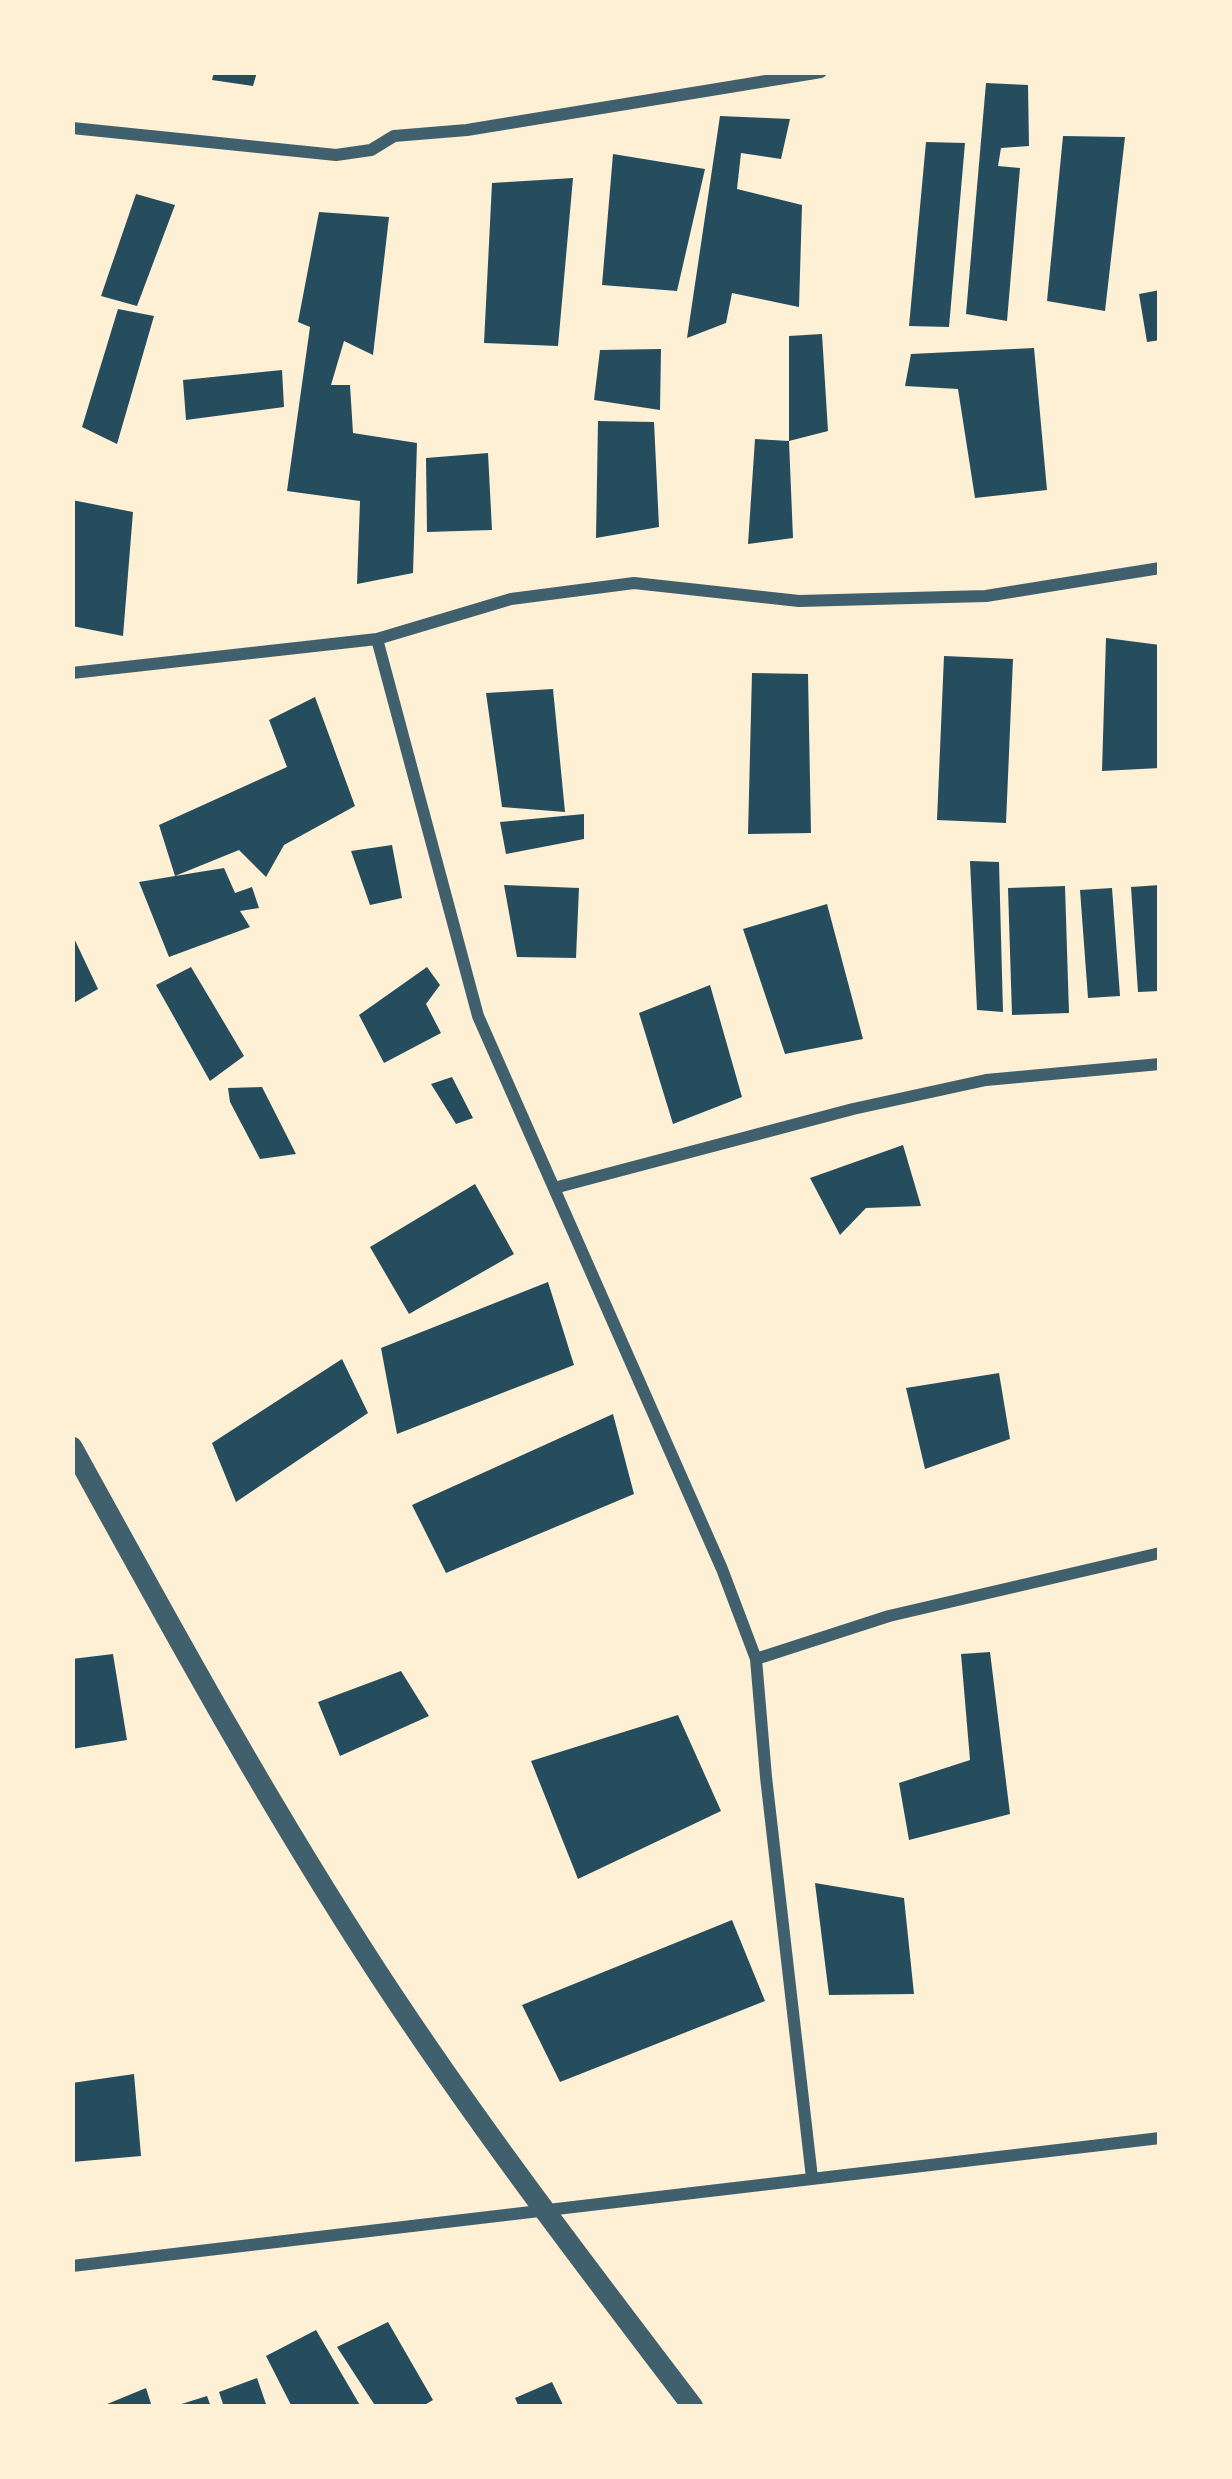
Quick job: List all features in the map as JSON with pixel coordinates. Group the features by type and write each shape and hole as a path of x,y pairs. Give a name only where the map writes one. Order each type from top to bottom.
{"street":[{"path":"72,128 336,155 371,150 394,136 420,131 467,130 821,72"},
{"path":"72,673 377,639 511,599 634,583 799,601 892,599 986,596 1160,568"},
{"path":"377,639 478,1016 722,1569 756,1659 812,2178"},
{"path":"554,1188 853,1109 964,1085 1160,1064"},
{"path":"72,1447 228,1729 379,1974 544,2211 693,2407"},
{"path":"756,1659 889,1616 1160,1552"},
{"path":"72,2266 1160,2138"}],"building":[{"path":"214,72 257,72 253,86 212,80"},
{"path":"986,83 1028,85 1029,146 1001,148 998,166 1020,168 1007,321 966,314"},
{"path":"720,116 790,119 781,159 741,153 737,189 802,205 799,307 732,293 726,323 687,338"},
{"path":"1063,136 1125,137 1105,311 1047,301"},
{"path":"926,142 965,143 949,327 909,326"},
{"path":"613,154 705,169 677,291 602,285"},
{"path":"573,178 558,346 484,343 492,183"},
{"path":"136,194 175,205 137,306 101,296"},
{"path":"319,212 389,217 373,355 344,341 331,385 350,385 353,433 417,443 413,573 357,584 360,501 287,491 310,327 298,322"},
{"path":"1160,290 1160,340 1147,342 1139,294"},
{"path":"118,309 154,316 117,444 82,427"},
{"path":"822,334 828,431 789,441 789,336"},
{"path":"1034,348 1047,490 975,498 958,389 905,386 911,354"},
{"path":"661,349 660,410 594,400 600,350"},
{"path":"282,370 284,407 186,420 183,380"},
{"path":"598,421 654,422 659,527 596,538"},
{"path":"755,439 789,441 793,538 748,544"},
{"path":"488,453 492,530 427,532 426,458"},
{"path":"72,500 133,512 123,636 72,626"},
{"path":"1106,638 1160,645 1160,768 1102,771"},
{"path":"944,656 1013,659 1006,823 937,820"},
{"path":"752,673 808,674 811,833 748,834"},
{"path":"553,689 565,812 502,807 486,693"},
{"path":"315,697 355,806 284,845 266,877 239,850 175,876 159,825 287,767 269,720"},
{"path":"584,814 584,839 506,854 500,822"},
{"path":"392,845 402,898 370,905 351,851"},
{"path":"970,861 999,862 1003,1012 977,1010"},
{"path":"224,868 235,893 252,887 259,908 240,911 250,927 169,957 139,882"},
{"path":"504,885 579,888 576,958 517,957"},
{"path":"1160,885 1160,991 1138,992 1131,887"},
{"path":"1065,886 1069,1013 1012,1015 1008,888"},
{"path":"1112,888 1120,996 1088,998 1080,890"},
{"path":"827,904 863,1039 785,1054 743,929"},
{"path":"72,934 98,989 72,1004"},
{"path":"191,967 244,1056 210,1081 156,985"},
{"path":"427,967 440,985 426,1004 441,1033 384,1063 359,1015"},
{"path":"710,985 742,1097 673,1124 639,1013"},
{"path":"452,1077 473,1118 456,1124 431,1084"},
{"path":"262,1087 296,1154 260,1159 230,1102 228,1088"},
{"path":"903,1145 921,1206 866,1208 840,1235 810,1178"},
{"path":"475,1184 514,1254 409,1314 370,1247"},
{"path":"548,1282 574,1365 397,1434 381,1348"},
{"path":"342,1359 368,1413 236,1502 212,1443"},
{"path":"999,1373 1010,1439 925,1469 906,1388"},
{"path":"613,1414 634,1494 446,1573 412,1505"},
{"path":"990,1652 1010,1814 909,1840 899,1783 970,1760 961,1654"},
{"path":"113,1654 127,1740 72,1749 72,1659"},
{"path":"401,1671 429,1716 340,1756 318,1702"},
{"path":"678,1715 721,1811 578,1879 531,1761"},
{"path":"815,1883 904,1898 914,1994 829,1995"},
{"path":"732,1920 765,2001 560,2082 522,2005"},
{"path":"134,2074 141,2156 72,2162 72,2083"},
{"path":"388,2322 433,2400 421,2407 376,2407 337,2347"},
{"path":"316,2330 361,2407 292,2407 266,2356"},
{"path":"257,2378 267,2407 224,2407 219,2392"},
{"path":"552,2382 564,2407 519,2407 515,2398"},
{"path":"146,2388 152,2407 100,2407"},
{"path":"207,2396 211,2407 175,2406"}]}
